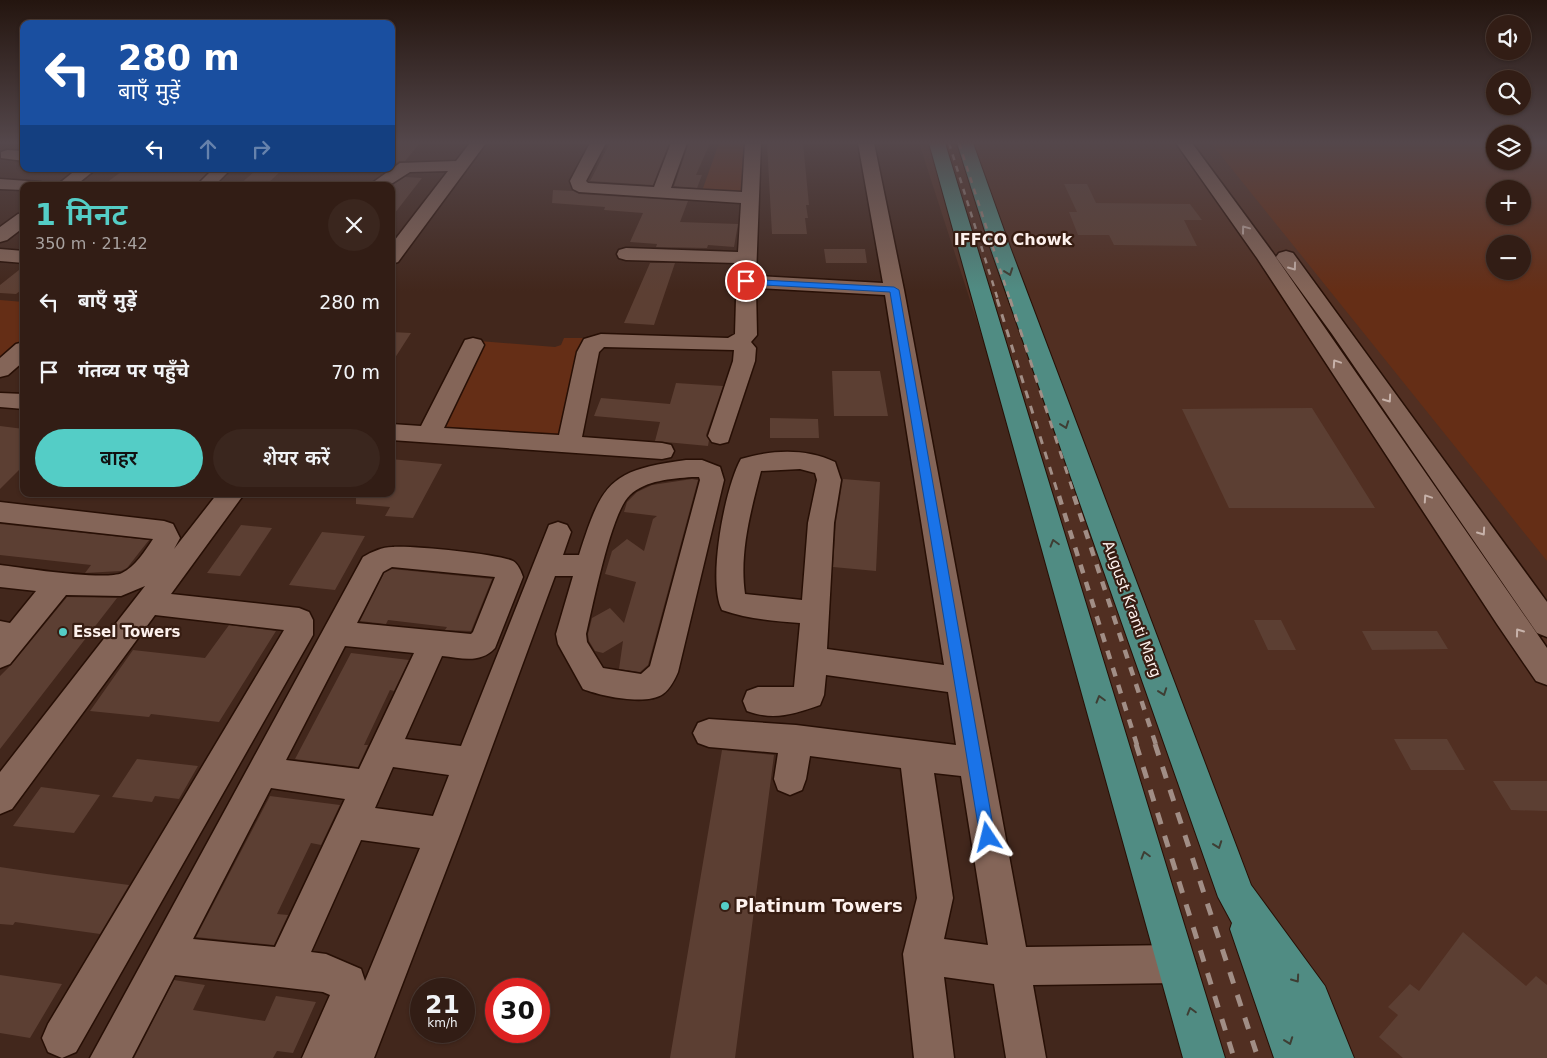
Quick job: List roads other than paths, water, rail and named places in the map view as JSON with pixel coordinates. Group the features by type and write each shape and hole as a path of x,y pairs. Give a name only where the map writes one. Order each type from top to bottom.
{"main road":[{"path":"951,192 1204,1058"},
{"name":"August Kranti Marg","path":"982,192 1237,896 1311,1000 1333,1058"},
{"path":"1237,896 1295,1058"}],"street":[{"path":"395,253 441,192"},
{"path":"667,192 750,198"},
{"path":"569,443 588,352 592,344 601,340 728,344 740,342 746,335 746,281 750,192"},
{"path":"875,192 894,290 1026,1058"},
{"path":"1220,192 1266,257 1406,467 1547,672"},
{"path":"1239,192 1340,330 1547,624"},
{"path":"0,236 20,221"},
{"path":"626,254 747,258"},
{"path":"0,255 20,256"},
{"path":"746,281 894,290"},
{"path":"720,436 744,361 744,348 740,342"},
{"path":"428,436 473,345"},
{"path":"0,370 20,352"},
{"path":"0,400 20,402"},
{"path":"395,432 428,436 569,443 662,451"},
{"path":"758,701 790,702 808,695 812,660 821,523 829,480 826,468 820,464 763,460 750,465 738,506 729,587 732,602 757,608 815,612"},
{"path":"697,468 712,473 697,544 663,672 652,685 641,686 594,680 589,675 573,644 571,634 590,566 609,504 619,488 634,479 659,472 697,468"},
{"path":"0,798 230,497"},
{"path":"0,512 153,529 164,532 168,538 146,569 129,583 111,587 0,576"},
{"path":"354,1058 443,834 558,532"},
{"path":"110,1058 373,564 378,560 392,557 504,568 509,577 482,644 472,647 337,633"},
{"path":"547,564 590,566"},
{"path":"5,641 60,582"},
{"path":"62,1038 298,636 299,620 148,603"},
{"path":"284,967 433,642"},
{"path":"812,660 961,681"},
{"path":"709,733 796,740 975,763"},
{"path":"790,779 796,740"},
{"path":"384,750 469,762"},
{"path":"915,755 935,898 922,954 934,1058"},
{"path":"263,772 368,786"},
{"path":"352,822 443,834"},
{"path":"922,954 972,963 1010,966 1177,964"},
{"path":"166,955 326,973 347,983 349,996 322,1058"}],"railway":[{"path":"964,192 998,300"},
{"path":"975,192 1010,300"},
{"path":"997,299 1059,497"},
{"path":"1010,299 1075,497"},
{"path":"1059,496 1137,745"},
{"path":"1074,496 1156,745"},
{"path":"1136,744 1234,1058"},
{"path":"1155,744 1258,1058"}],"place":[{"name":"Essel Towers","path":"63,632"},
{"name":"Platinum Towers","path":"725,906"}],"district":[{"name":"IFFCO Chowk","path":"1013,239"}]}
